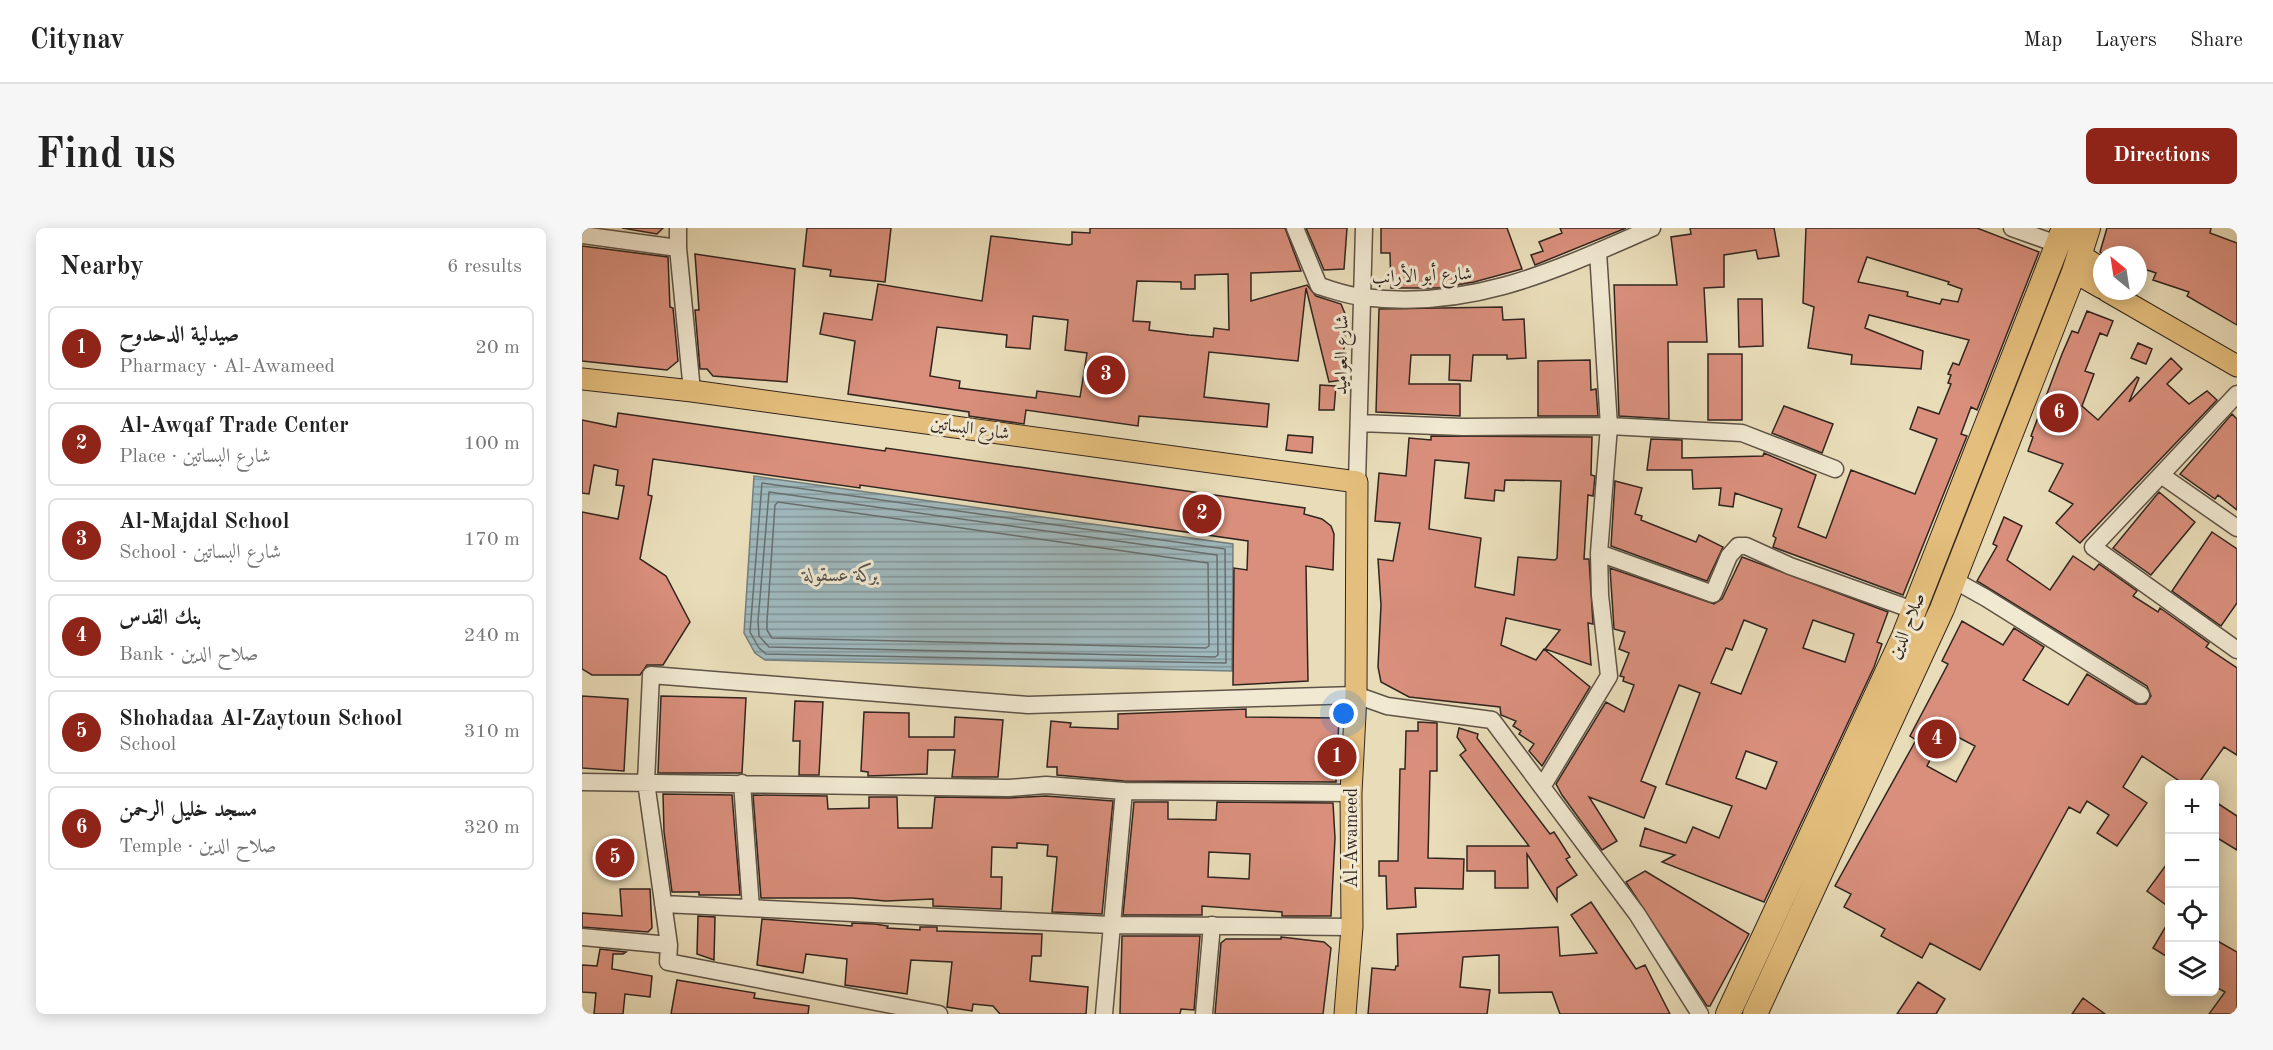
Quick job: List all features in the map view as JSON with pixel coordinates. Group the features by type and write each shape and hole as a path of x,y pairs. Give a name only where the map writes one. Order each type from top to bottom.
{"highway":[{"name":"صلاح الدين","path":"1755,1014 1933,630 2077,263 2088,228"},
{"name":"صلاح الدين","path":"1728,1014 1846,765 1913,610 2061,236"}],"main road":[{"path":"2077,263 2093,267"},
{"path":"2077,263 2093,279"},
{"path":"2147,297 2237,350"},
{"path":"2123,300 2237,366"},
{"name":"شارع البساتين","path":"582,379 692,391 1357,482"},
{"name":"Al-Awameed","path":"1345,1014 1352,927 1351,793 1356,695 1357,482"}],"street":[{"path":"678,228 692,391"},
{"name":"شارع أبو الأرانب","path":"1295,228 1319,286 1362,297 1470,296 1534,278 1652,228"},
{"name":"شارع العواميد","path":"1357,482 1364,228"},
{"path":"2012,228 2061,236"},
{"path":"582,235 678,248"},
{"path":"1542,787 1609,676 1600,595 1599,553 1609,426 1598,252"},
{"path":"2237,394 2093,547 2237,650"},
{"path":"1360,423 1463,428 1609,426 1742,433 1835,469"},
{"path":"2161,475 2237,528"},
{"path":"1599,553 1713,594 1733,550 1746,546 1790,566 1913,610"},
{"path":"1952,579 2141,695"},
{"path":"939,1014 668,962 669,945 646,782 651,675 1028,705 1356,695 1387,706 1492,720 1636,914 1700,1014"},
{"path":"582,782 1010,788 1046,785 1124,791 1351,793"},
{"path":"742,783 751,908"},
{"path":"1104,1014 1124,791"},
{"path":"663,904 1111,925 1352,927"},
{"path":"1204,1014 1212,925"},
{"path":"582,937 669,945"}],"water":[{"name":"بركة عسقولة","path":"754,476 1233,544 1232,671 765,660 755,653 744,633"}],"building":[{"path":"622,228 663,228 657,234"},
{"path":"807,228 891,228 885,282 830,276 831,270 803,266"},
{"path":"1090,228 1285,228 1301,271 1251,273 1251,301 1307,285 1316,296 1341,304 1346,316 1342,380 1329,382 1306,288 1298,361 1209,352 1204,397 1269,404 1267,427 1139,416 1138,426 1026,410 1024,424 969,416 969,412 848,394 855,341 820,334 824,313 872,320 878,284 982,301 991,236 1069,245 1072,244 1072,232 1090,233","holes":["1228,274 1229,330 1214,328 1213,337 1189,335 1149,330 1150,322 1133,321 1137,281 1181,282 1181,289 1195,289 1195,275","1033,316 1068,320 1065,350 1087,353 1080,397 1037,391 1036,398 959,388 960,381 930,376 937,327 1007,335 1006,347 1030,349"]},
{"path":"1306,228 1347,228 1344,269 1324,270"},
{"path":"1381,228 1507,228 1522,269 1474,282 1439,288 1391,288 1390,253 1381,253"},
{"path":"1560,228 1626,228 1535,265 1531,255 1543,251 1539,242 1562,233"},
{"path":"1690,228 1774,228 1779,256 1758,259 1756,250 1724,255 1724,287 1704,288 1707,342 1668,342 1669,419 1619,416 1614,285 1677,285 1671,237 1691,234"},
{"path":"1806,228 1977,228 2039,252 1977,410 1971,407 1961,434 1967,436 1903,595 1773,547 1776,538 1773,536 1782,509 1735,493 1733,507 1719,505 1721,488 1693,489 1692,470 1647,470 1651,439 1682,440 1682,458 1763,456 1764,453 1816,475 1798,527 1826,538 1851,470 1915,494 1937,439 1910,429 1918,407 1939,414 1951,384 1948,383 1951,375 1948,374 1953,363 1959,365 1969,340 1869,315 1865,328 1923,351 1921,369 1851,364 1852,355 1808,348 1814,307 1803,303","holes":["1867,257 1949,282 1948,284 1962,289 1958,302 1942,299 1940,304 1907,296 1908,292 1858,282"]},
{"path":"2107,228 2211,228 2210,233 2237,243 2237,325 2187,296 2189,292 2153,280 2156,273 2147,270 2147,246 2102,246"},
{"path":"582,246 668,257 670,307 673,308 678,361 667,370 582,361"},
{"path":"695,254 795,269 787,382 713,376 707,369 700,369 695,310 699,310"},
{"path":"1738,299 1762,299 1763,346 1739,347"},
{"path":"1502,307 1503,320 1524,319 1526,358 1507,359 1507,355 1473,355 1471,381 1449,380 1450,355 1411,355 1409,384 1460,384 1460,416 1376,412 1379,309"},
{"path":"2087,311 2113,321 2107,336 2100,333 2085,371 2094,374 2082,406 2098,420 2137,377 2139,378 2129,402 2171,358 2182,369 2167,384 2189,404 2207,391 2217,400 2080,543 2056,523 2073,504 2049,491 2063,464 2028,451 2033,437 2031,436 2062,354 2072,331 2078,333"},
{"path":"2138,343 2152,349 2146,364 2131,358"},
{"path":"1708,354 1742,354 1742,420 1708,420"},
{"path":"1590,360 1591,390 1596,389 1598,416 1538,416 1538,361"},
{"path":"1320,385 1336,386 1334,410 1319,410"},
{"path":"1784,406 1833,424 1822,453 1772,433"},
{"path":"618,413 885,451 886,448 1305,508 1304,514 1322,519 1331,526 1334,534 1333,570 1306,566 1308,681 1233,685 1234,568 1247,570 1248,541 860,485 860,488 653,459 648,495 652,496 640,559 666,576 690,622 663,665 647,665 640,675 592,675 582,669 582,512 618,519 624,486 616,485 618,470 594,465 589,494 582,493 582,420 616,427"},
{"path":"2232,414 2237,419 2237,510 2218,495 2215,499 2180,474"},
{"path":"1288,435 1313,437 1312,453 1286,450"},
{"path":"1431,436 1592,437 1591,475 1595,476 1593,496 1588,495 1584,559 1589,559 1593,624 1588,623 1591,665 1545,649 1560,630 1506,618 1501,645 1536,660 1544,649 1590,687 1542,766 1529,751 1534,744 1519,734 1521,731 1513,726 1516,721 1501,715 1500,707 1409,697 1381,682 1378,667 1381,605 1378,559 1393,561 1400,523 1375,521 1379,473 1406,476 1409,438 1431,440","holes":["1435,460 1469,463 1465,498 1494,501 1495,490 1504,491 1505,480 1561,481 1557,558 1555,560 1518,557 1514,595 1475,587 1481,538 1429,529"]},
{"path":"1615,481 1642,488 1635,514 1642,516 1641,520 1696,542 1699,535 1723,547 1707,581 1611,546"},
{"path":"2159,492 2195,522 2151,575 2113,548"},
{"path":"2004,517 2022,526 2007,560 2050,590 2073,556 2094,570 2099,564 2137,591 2133,596 2158,612 2160,608 2209,643 2206,647 2237,668 2237,755 2224,747 2201,780 2178,780 2142,756 2123,787 2147,803 2117,846 2097,833 2109,815 2087,801 2080,813 2069,807 1980,970 1930,943 1922,958 1881,936 1885,929 1844,907 1851,894 1835,886 1916,740 1910,736 1948,664 1942,661 1962,621 2003,645 2014,628 2044,647 2023,680 2068,705 2087,674 2136,704 2146,704 2151,696 2147,686 1977,581 1997,546 1993,544","holes":["1952,734 1975,746 1956,782 1927,766 1942,736 1949,739"]},
{"path":"2212,532 2237,549 2237,603 2221,626 2172,591"},
{"path":"1742,557 1888,612 1877,642 1882,644 1874,667 1764,902 1662,862 1675,855 1640,846 1645,828 1686,843 1693,827 1719,838 1732,806 1666,784 1700,693 1679,685 1641,781 1656,787 1644,818 1589,797 1617,841 1602,850 1556,784 1606,702 1624,712 1634,685 1623,681 1624,677 1620,676 1629,653 1619,649 1625,632 1614,629 1610,568 1714,604 1722,599","holes":["1744,620 1767,629 1741,694 1711,683 1726,648 1732,650","1813,620 1854,634 1845,662 1803,648","1746,751 1777,762 1766,789 1736,778"]},
{"path":"582,696 628,699 624,771 582,768"},
{"path":"661,696 746,698 742,773 658,773"},
{"path":"795,701 823,702 819,775 799,775 800,741 793,741"},
{"path":"1246,709 1246,717 1339,718 1336,782 1124,781 1057,775 1057,767 1047,767 1051,721 1071,723 1070,727 1118,729 1118,714"},
{"path":"864,712 909,713 909,737 954,737 955,717 1003,720 998,777 952,777 955,750 928,750 927,774 868,776 868,772 861,771"},
{"path":"1418,722 1437,723 1437,771 1430,771 1428,858 1464,859 1463,889 1415,888 1416,907 1387,909 1386,876 1379,876 1379,861 1398,861 1400,769 1405,769 1406,731 1418,731"},
{"path":"1459,728 1478,734 1477,738 1550,834 1554,832 1570,857 1566,859 1577,875 1557,888 1557,901 1527,854 1528,888 1495,888 1495,871 1467,871 1467,846 1529,846 1460,755 1466,750 1457,737"},
{"path":"663,794 732,795 740,895 699,895 699,892 672,892 664,832"},
{"path":"753,795 827,796 828,809 869,808 869,797 897,797 898,828 932,828 935,797 1046,796 1113,801 1102,914 1052,912 1057,857 1047,856 1048,845 1017,843 1017,848 992,847 991,877 1002,877 1001,909 933,906 933,899 886,901 852,898 761,898"},
{"path":"1134,802 1168,802 1168,819 1216,820 1217,802 1333,803 1335,838 1331,916 1282,916 1282,912 1202,906 1202,915 1123,915","holes":["1209,852 1250,854 1249,879 1208,877"]},
{"path":"2219,804 2237,816 2237,850 2219,839"},
{"path":"2165,866 2165,904 2147,891"},
{"path":"1645,871 1749,934 1710,1006 1707,1006 1626,882"},
{"path":"620,889 650,889 652,928 648,932 582,927 582,913 622,916"},
{"path":"1591,902 1636,969 1645,965 1670,1014 1560,1014 1552,992 1499,993 1499,955 1463,957 1460,987 1490,990 1487,1014 1368,1014 1372,968 1395,970 1398,966 1397,934 1558,927 1560,956 1597,953 1571,915"},
{"path":"698,916 715,917 714,960 697,954"},
{"path":"762,919 852,926 852,923 875,924 888,926 887,928 920,930 920,927 937,927 937,931 1042,934 1041,956 1032,956 1030,981 1088,987 1086,1014 1000,1014 993,1006 973,1004 972,1011 947,1007 952,962 911,960 907,994 845,985 847,959 806,954 803,973 757,965"},
{"path":"2165,928 2165,956 2153,948"},
{"path":"1122,936 1200,936 1194,1010 1181,1009 1180,1014 1120,1014"},
{"path":"1281,937 1324,942 1331,948 1323,1014 1215,1014 1221,943 1226,939 1281,939"},
{"path":"2219,942 2237,952 2237,1014 2209,1014 2225,992 2219,989"},
{"path":"600,949 626,952 613,954 612,969 652,976 650,997 625,994 623,1014 594,1014 596,993 582,992 582,965 597,966"},
{"path":"677,980 755,993 754,998 809,1006 808,1014 671,1014"},
{"path":"1918,982 1945,999 1936,1014 1897,1014"},
{"path":"2083,998 2105,1014 2072,1014"}],"place":[{"name":"Al-Majdal School","path":"1106,375"},
{"name":"مسجد خليل الرحمن","path":"2059,413"},
{"name":"Al-Awqaf Trade Center","path":"1202,514"},
{"name":"بنك القدس","path":"1937,739"},
{"name":"صيدلية الدحدوح","path":"1337,757"},
{"name":"Shohadaa Al-Zaytoun School","path":"615,858"}]}
